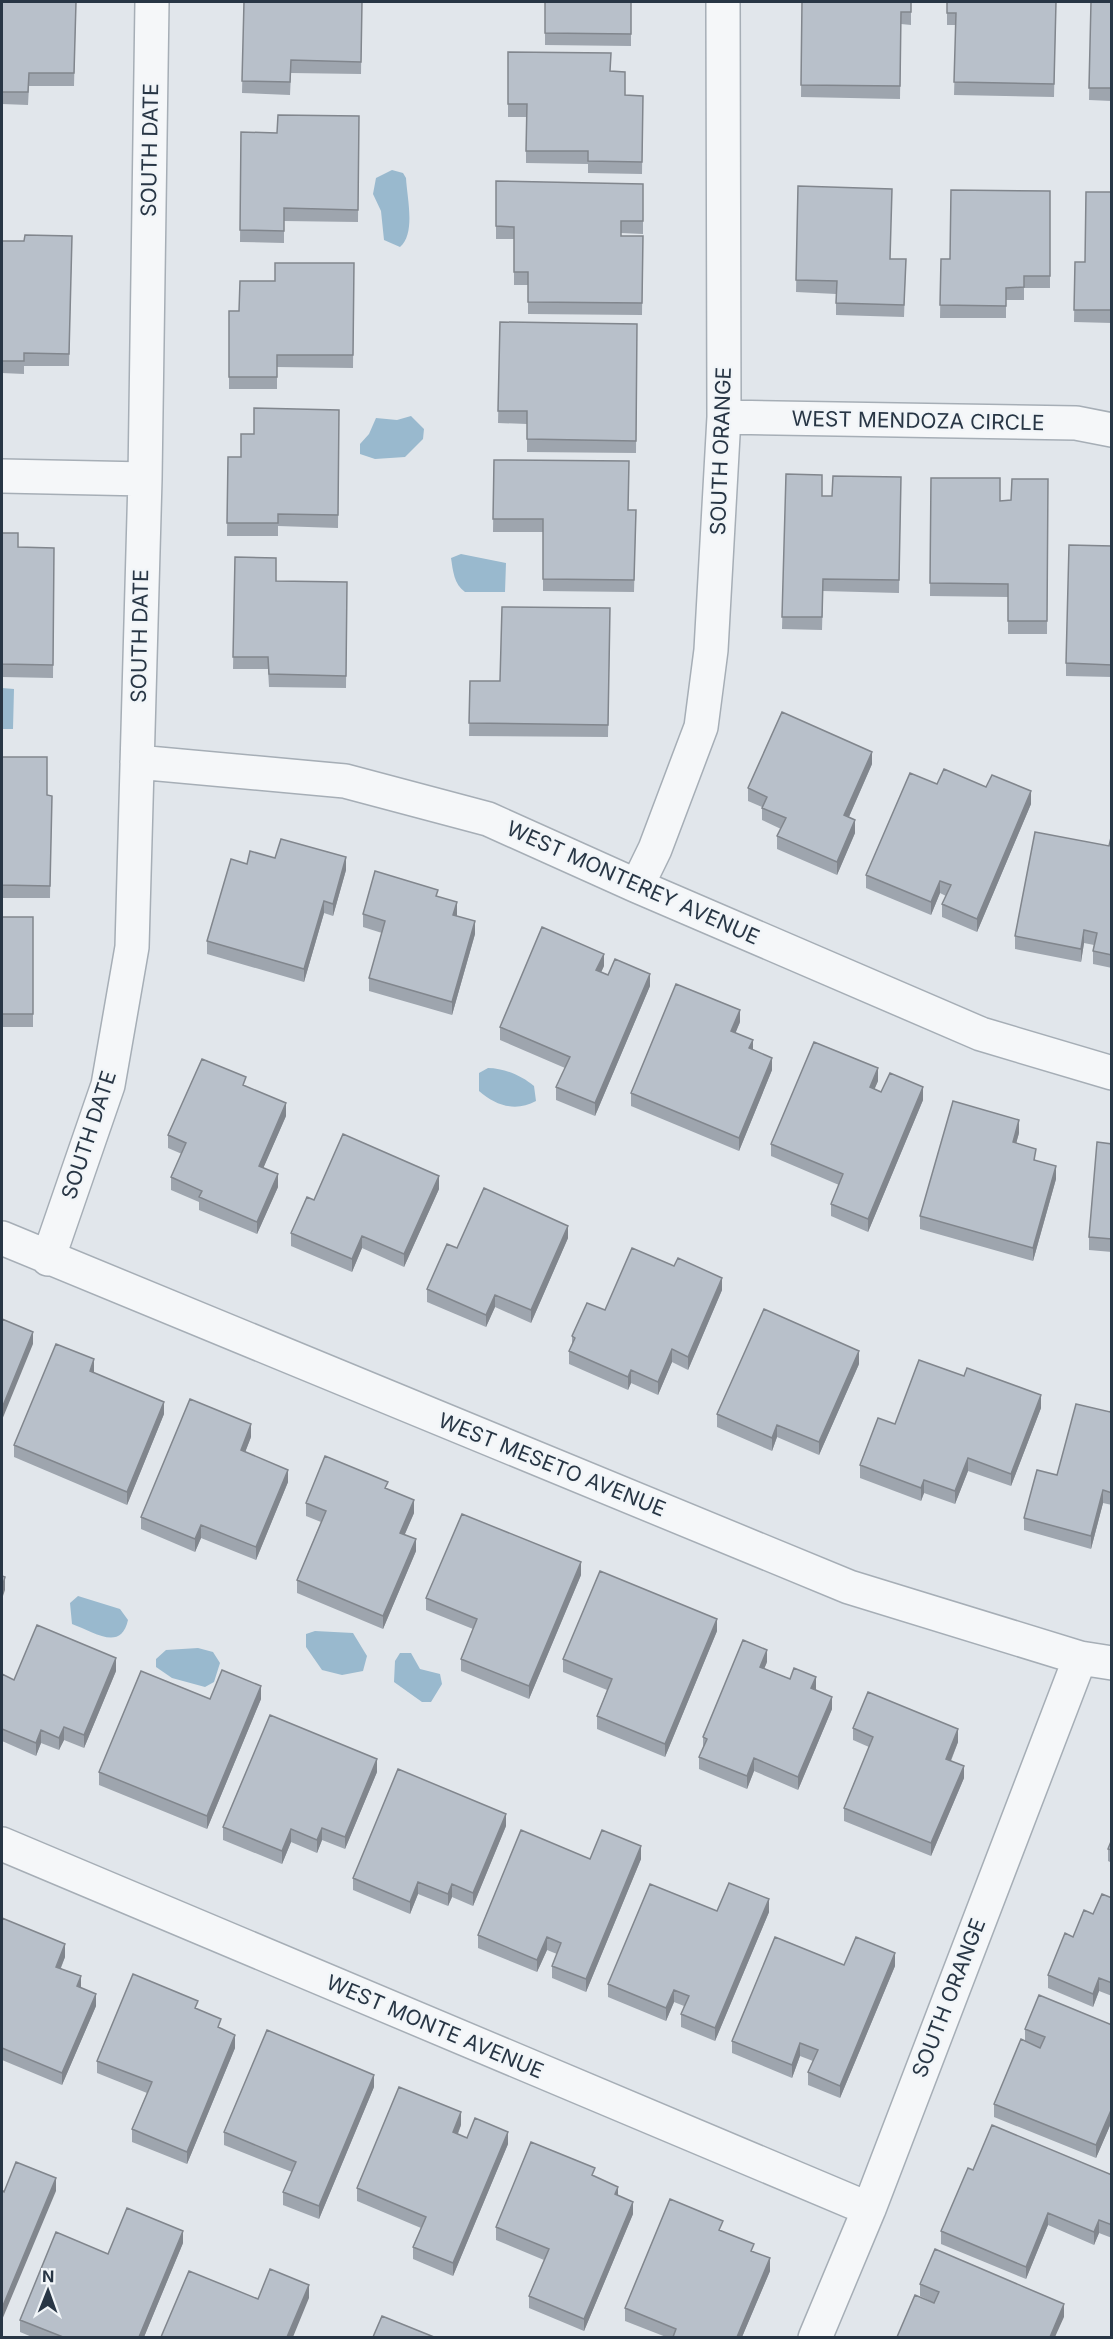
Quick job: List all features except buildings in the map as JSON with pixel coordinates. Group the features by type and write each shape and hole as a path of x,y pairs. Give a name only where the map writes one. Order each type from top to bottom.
{"street":[{"name":"SOUTH DATE","path":"48,1259 108,1085 132,946 145,479 152,2"},
{"name":"SOUTH ORANGE","path":"637,886 655,849 701,727 711,650 724,417 723,2"},
{"name":"WEST MENDOZA CIRCLE","path":"724,417 1076,423 1112,430"},
{"path":"2,477 145,479"},
{"name":"WEST MONTEREY AVENUE","path":"137,762 345,781 488,819 637,886 981,1034 1112,1073"},
{"name":"WEST MESETO AVENUE","path":"2,1238 48,1259 849,1587 1080,1658 1112,1663"},
{"name":"SOUTH ORANGE","path":"815,2337 869,2209 1080,1658"},
{"name":"WEST MONTE AVENUE","path":"2,1844 869,2209"}],"water":[{"path":"392,170 403,173 406,178 409,205 408,233 400,247 384,240 381,211 373,194 376,178"},
{"path":"411,416 424,429 423,439 405,457 375,459 360,454 360,444 369,434 376,418 397,420"},
{"path":"461,554 506,563 505,592 465,592 461,589 453,572 451,558"},
{"path":"2,688 14,689 13,729 2,729"},
{"path":"488,1068 506,1071 529,1082 534,1086 536,1101 514,1107 499,1104 486,1096 479,1091 479,1073"},
{"path":"78,1596 120,1609 128,1620 124,1630 119,1635 106,1637 72,1624 70,1603"},
{"path":"315,1631 353,1633 367,1656 363,1671 342,1675 322,1670 306,1647 306,1634"},
{"path":"198,1648 213,1652 220,1663 214,1682 205,1687 172,1678 156,1667 156,1659 166,1650"},
{"path":"400,1653 411,1653 420,1669 440,1674 442,1684 431,1702 422,1702 394,1682 395,1661"}]}
